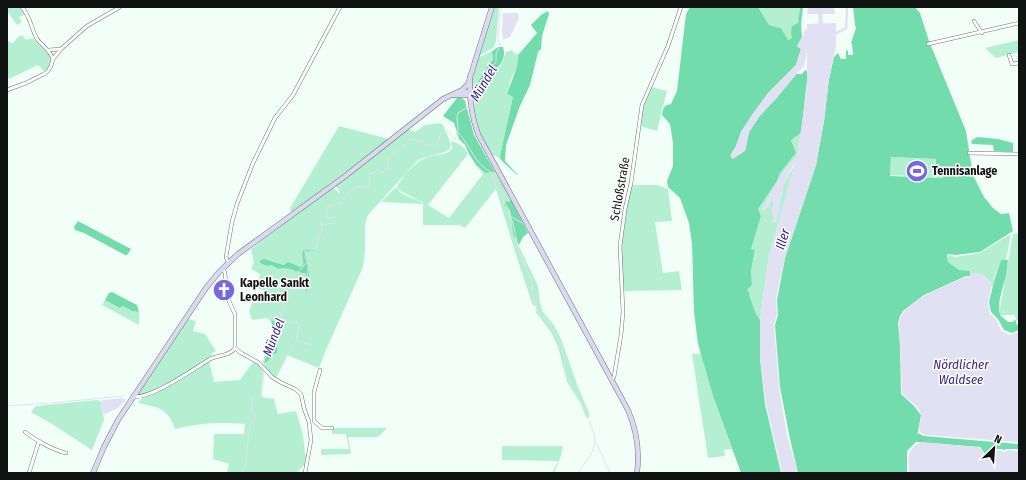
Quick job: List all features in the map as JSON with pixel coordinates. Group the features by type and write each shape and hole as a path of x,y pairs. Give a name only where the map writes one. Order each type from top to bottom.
{"main road":[{"path":"93,473 109,436 133,397 206,288 228,262 344,177 434,106 450,95 461,91 468,84 475,57 492,7"},
{"path":"470,77 469,95 478,134 628,410 637,435 637,473"},
{"path":"461,91 469,95"},
{"path":"450,95 469,95"}],"street":[{"path":"22,7 31,22 36,37 49,50 53,59"},
{"path":"7,90 44,74 51,66 53,59 61,49 87,26 120,7"},
{"path":"228,262 226,257 232,222 244,185 275,118 294,95 340,7"},
{"name":"Schloßstraße","path":"612,380 614,377 621,335 623,312 620,246 625,209 632,183 642,105 668,46 681,7"},
{"path":"974,21 982,33"},
{"path":"928,44 982,33 1019,23"},
{"path":"49,50 61,49"},
{"path":"1009,55 1012,64 1019,63"},
{"path":"969,153 1019,154"},
{"path":"223,268 229,300 234,314 235,348 259,363 272,377 296,389 301,394 309,422 311,440 305,473"},
{"path":"133,397 140,397 163,386 195,370 213,358 229,353 235,348"},
{"path":"320,370 314,392 314,421 322,428 332,428"},
{"path":"309,422 314,421"},
{"path":"25,432 32,438 58,451 66,453"},
{"path":"29,473 39,441"}],"green space":[{"path":"7,7 20,7 26,14 19,17 22,22 17,25 7,11"},
{"path":"494,7 499,7 496,41 494,47 479,56 478,55"},
{"path":"690,7 758,7 769,25 781,28 788,40 792,38 792,26 798,23 800,7 803,7 801,24 802,37 797,46 801,49 796,65 768,93 752,115 741,132 736,146 730,156 745,151 749,132 759,117 796,74 802,74 805,70 808,72 801,133 791,140 796,153 780,173 777,181 758,209 761,216 751,249 755,250 751,271 752,285 747,290 756,314 760,320 760,359 765,404 781,473 741,473 713,396 698,344 694,312 692,244 689,223 680,198 668,187 667,181 673,166 673,143 670,124 662,115 664,107 671,104 677,91 686,14"},
{"path":"758,7 800,7 798,23 792,38 787,40 781,28 769,25"},
{"path":"853,7 915,7 920,13 929,41 966,131 973,175 984,197 993,208 1001,214 1009,213 1013,231 980,252 956,255 947,254 948,262 959,270 970,271 970,276 966,276 924,295 903,311 900,316 898,323 901,394 921,415 917,437 918,433 924,436 1019,444 1019,449 996,449 991,457 985,454 980,447 916,442 907,451 907,473 798,473 780,387 775,325 778,315 777,300 785,258 816,165 824,121 829,79 834,57 838,53 841,59 846,59 846,50 848,51 848,55 853,55 851,43 856,28","holes":["891,157 936,159 936,166 944,166 943,178 890,176"]},
{"path":"548,11 549,14 542,36 541,49 538,52 530,85 520,106 506,145 505,161 517,175 501,160 500,156 513,97 507,94 516,69 518,55 537,33 531,25 541,15"},
{"path":"22,35 26,40 33,38 36,43 48,54 51,58 50,66 45,72 38,65 9,79 7,75 7,41 13,43"},
{"path":"1019,40 1019,52 996,58 985,48"},
{"path":"498,47 503,47 504,57 500,65 488,80 481,97 476,101 472,98 477,92 479,80 486,71 487,66 493,60 493,55 491,52"},
{"path":"511,50 518,55 518,61 517,67 510,81 507,94 513,97 500,156 501,160 492,155 480,135 473,107 476,101 484,94 487,81 501,65 506,52"},
{"path":"491,52 493,55 493,60 487,66 486,71 479,80 477,92 472,98 472,81 477,58"},
{"path":"652,87 667,91 657,131 640,126 643,107"},
{"path":"457,98 462,98 465,101 474,135 495,172 486,173 476,165 465,145 459,139 454,123 443,116"},
{"path":"440,123 443,125 451,144 450,149 417,161 368,215 365,224 365,251 363,267 319,368 287,355 276,378 269,373 264,366 264,363 267,362 270,350 277,353 278,330 282,325 277,325 273,320 271,322 267,318 252,320 249,311 252,303 266,303 267,294 255,286 255,281 259,279 260,274 251,269 254,262 251,249 333,187 339,193 340,191 335,186 407,129 415,132 425,125","holes":["303,250 309,250 305,253 309,267 307,292 306,273 288,268 278,269 264,259 284,265 288,263 300,267 303,265"]},
{"path":"339,126 389,139 291,213 290,208"},
{"path":"801,133 797,157 790,163 782,174 762,209 768,207 772,200 774,203 773,219 779,206 784,183 796,163 769,255 760,320 754,310 749,292 747,290 752,285 751,271 755,251 750,249 761,216 758,209 777,181 780,173 796,153 791,140"},
{"path":"977,137 998,139 1013,143 1013,152 994,151 993,145 972,144 971,141"},
{"path":"451,141 461,145 468,154 428,205 449,218 483,174 476,165 487,173 495,172 511,200 508,207 517,237 517,242 538,286 542,311 554,325 561,339 578,387 590,415 587,419 580,403 567,382 558,347 551,332 535,311 537,311 535,305 533,306 496,189 465,228 459,225 423,225 423,203 397,189 401,180 409,170 423,159 449,152 452,147"},
{"name":"Tennisanlage","path":"891,157 936,159 944,166 943,178 890,175"},
{"path":"634,185 657,185 668,189 672,221 655,222 663,273 679,271 682,290 624,291 620,255 631,187"},
{"path":"396,187 404,195 423,204 381,202"},
{"path":"511,200 528,233 523,237 519,245 517,238 514,237 513,223 509,209 504,205 506,201 509,202"},
{"path":"78,221 131,249 127,255 125,255 84,233 75,230 74,227"},
{"path":"1019,233 1019,324 1014,315 1000,315 1000,308 1013,234"},
{"path":"1011,234 1006,260 1001,260 994,278 993,287 984,276 970,277 971,271 959,270 948,262 948,255 956,257 980,253"},
{"path":"303,250 314,250 305,253 309,273 307,293 306,273 285,268 278,269 272,265 267,266 260,263 260,261 264,259 284,265 288,262 300,267 303,265"},
{"path":"1001,260 1008,260 1006,277 1000,300 1000,315 1008,322 1013,322 1015,319 1017,325 1019,325 1019,330 1012,333 1004,330 998,319 991,312 989,302"},
{"path":"112,292 137,305 139,312 132,311 123,306 119,308 105,300 109,293"},
{"path":"105,300 118,308 123,306 132,311 139,312 139,325 102,305"},
{"path":"188,319 196,321 193,331 205,334 216,351 211,354 213,356 181,376 140,396 137,396 137,392"},
{"path":"281,319 284,322 278,330 277,353 273,354 270,351 269,353 271,357 264,363 268,343 274,329 271,322 273,320 277,325"},
{"path":"692,354 701,354 713,396 732,449 724,450 725,456 708,458"},
{"path":"209,361 214,382 240,380 254,361 262,371 262,397 274,399 278,414 296,411 303,435 307,458 304,465 297,473 227,473 229,464 213,459 214,434 244,434 245,424 227,423 193,425 175,429 169,416 165,412 152,406 138,403 144,396"},
{"path":"97,400 101,401 104,420 92,450 31,412 36,406"},
{"path":"332,428 387,428 378,437 348,437 351,454 321,455 321,449 349,449 346,434 332,434"},
{"path":"502,446 563,446 561,456 554,473 552,473 558,461 502,460"}],"water":[{"path":"808,7 834,7 835,14 807,14"},
{"path":"503,13 518,13 519,18 510,37 503,40 502,33"},
{"path":"836,23 836,46 829,79 824,121 816,165 785,258 776,300 777,314 774,325 779,387 787,436 798,473 782,473 766,404 760,358 760,320 769,255 795,162 784,183 776,222 773,223 773,215 771,210 774,203 772,200 763,212 762,209 782,174 790,163 797,157 807,88 807,48 805,64 759,117 749,132 745,151 733,159 730,156 736,146 741,132 752,115 768,93 796,65 801,49 797,46 804,34 804,30 807,29 807,24"},
{"name":"Nördlicher Waldsee","path":"974,273 982,274 992,285 988,302 989,313 996,319 1001,330 1009,335 1019,332 1019,442 925,435 918,429 921,416 919,409 902,393 899,325 901,316 915,302 925,295 965,277 969,277"},
{"path":"122,398 126,400 118,408 105,414 101,411 100,405 103,400"},
{"path":"922,442 978,447 989,460 994,458 996,451 998,450 1004,452 1010,450 1019,451 1019,473 909,473 908,463 911,450 917,444"}],"waterway":[{"path":"19,7 25,14"},
{"name":"Mündel","path":"473,103 482,87 481,82 496,62 496,54 500,45 498,39 500,10 502,7"},
{"name":"Iller","path":"820,7 821,30"},
{"path":"835,35 846,28 847,7"},
{"name":"Mündel","path":"447,130 455,140 458,129 458,113 469,106"},
{"name":"Mündel","path":"307,292 308,265 304,251 308,252 317,247 318,238 322,231 321,225 333,223 337,219 334,217 326,218 328,206 331,207 334,204 340,203 348,193 356,187 359,186 362,188 369,186 369,174 374,173 378,169 380,169 381,173 383,173 384,170 389,169 387,165 389,162 387,161 388,158 403,147 410,139 422,141 424,145 433,146 440,140 439,137 445,132"},
{"path":"458,132 477,160 492,173 496,185 502,193 503,200 509,210 513,223 519,252 532,281 532,292 538,311 549,323 562,346 565,362 564,368 568,379 588,416"},
{"path":"510,216 522,223"},
{"name":"Mündel","path":"263,364 279,325 285,301 294,290 299,271 306,263"},
{"path":"281,320 284,322 289,322"},
{"path":"277,376 296,342 299,325 298,322 291,322"},
{"path":"297,341 310,345 312,344"},
{"path":"243,473 250,424 255,418 251,407 252,397 258,397 261,395 264,378 263,369"},
{"path":"51,403 123,396"},
{"path":"9,406 48,403"},
{"path":"578,473 592,453 595,444 595,437 589,420"},
{"path":"597,444 610,473"}],"place":[{"name":"Tennisanlage","path":"917,171"},
{"name":"Kapelle Sankt Leonhard","path":"224,290"}]}
